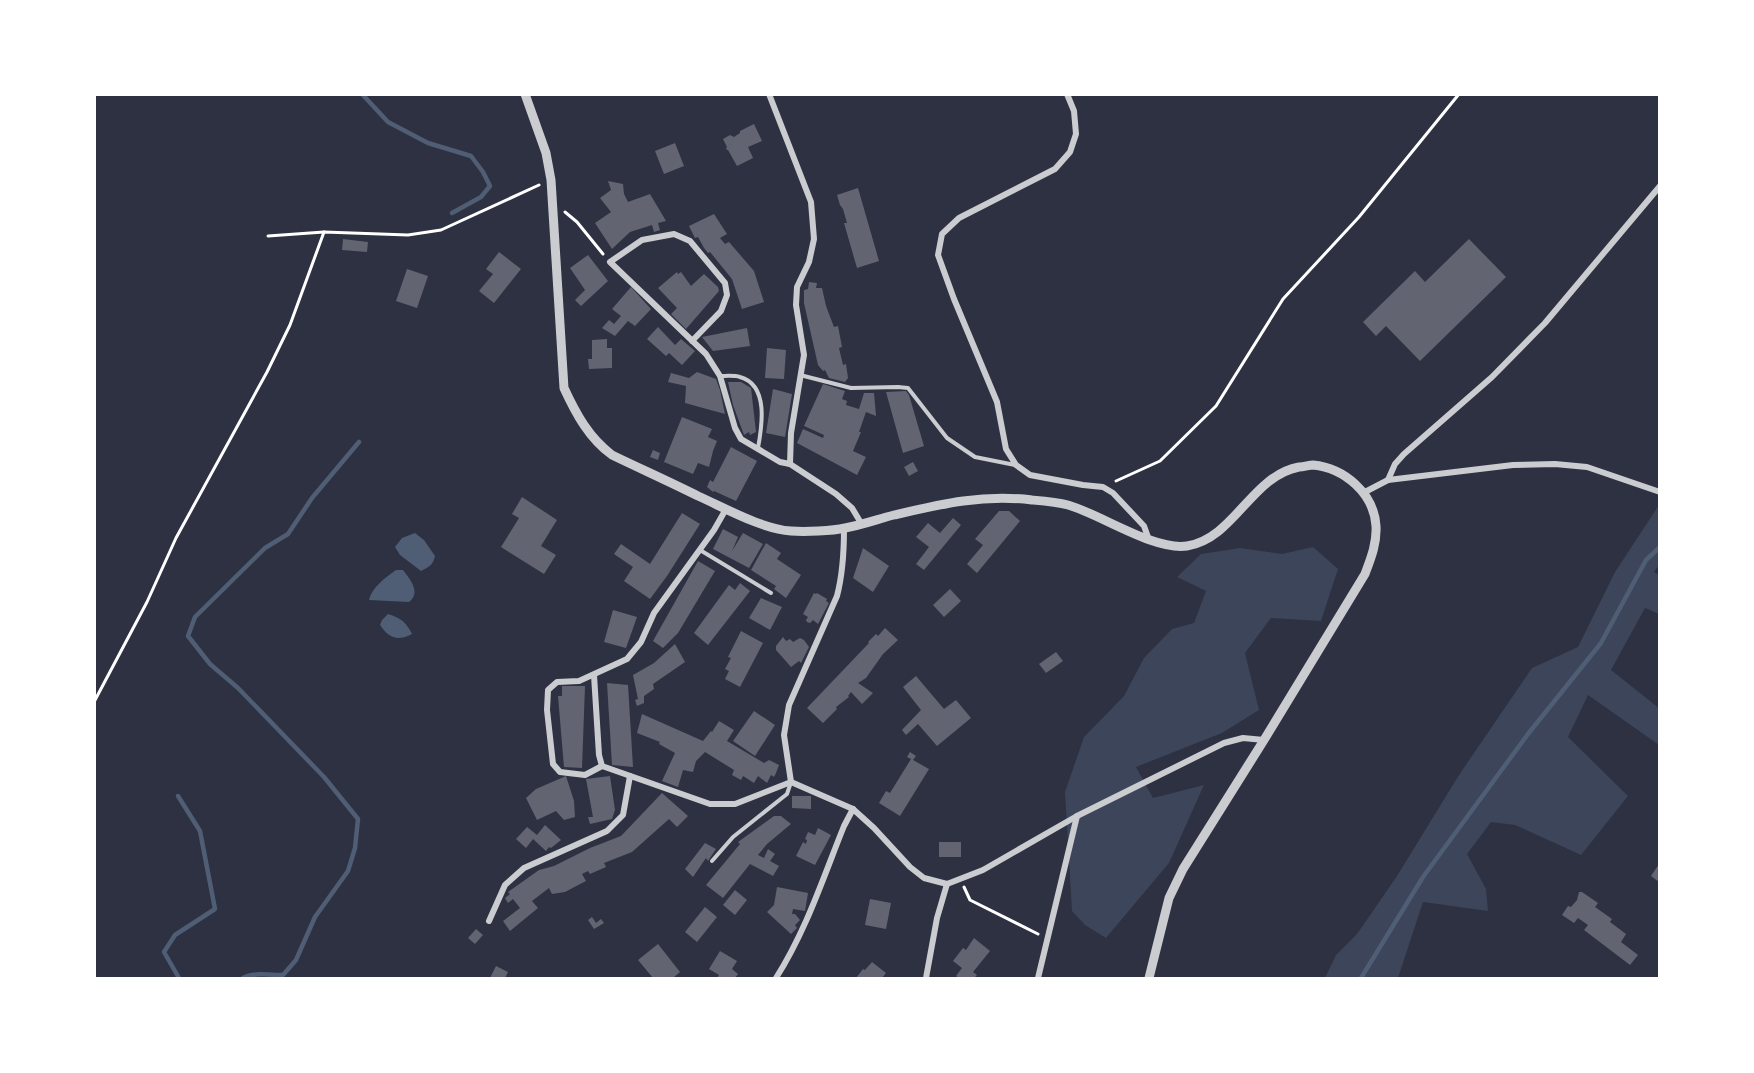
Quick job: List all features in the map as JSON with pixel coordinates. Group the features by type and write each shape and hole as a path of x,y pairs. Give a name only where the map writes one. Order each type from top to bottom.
{"street":[{"path":"525,94 546,153 551,180 564,388 594,440 612,455 754,521 791,531 844,529 959,501 996,497 1068,505 1149,540 1180,547 1199,544 1232,519 1261,487 1290,469 1312,465 1338,472 1352,480 1363,493 1373,511 1376,527 1374,548 1365,574 1183,869 1169,898 1149,978"},
{"path":"769,94 811,202 814,239 809,262 797,287 796,305 804,355 791,433 790,464"},
{"path":"1067,94 1074,111 1076,134 1070,152 1055,169 959,218 942,234 938,255 997,402 1006,449 1016,465 1030,475 1103,487 1113,494 1144,526 1149,540"},
{"path":"1388,480 1395,464 1404,454 1492,377 1545,323 1659,186"},
{"path":"692,340 721,311 727,295 725,283 690,241 674,234 642,240 610,262 706,354 720,376 735,428 741,439 780,462 790,464 836,494 852,508 861,524"},
{"path":"1363,493 1388,480 1513,465 1555,464 1587,467 1659,492"},
{"path":"603,766 585,774 560,772 553,764 547,710 548,690 557,682 579,681 627,659 641,642 654,613 700,550 726,509"},
{"path":"791,782 784,735 789,705 837,596 844,559 844,529"},
{"path":"594,675 599,755 603,766 617,773 710,804 735,804 791,782 853,809 910,867 924,878 947,884 983,870 1077,816 1224,743 1243,738 1264,740"},
{"path":"489,921 505,885 524,868 607,831 623,815 630,776"},
{"path":"776,978 800,936 844,825 853,809"},
{"path":"1038,978 1077,816"},
{"path":"926,978 937,918 947,884"}],"lane":[{"path":"800,375 851,388 908,388 947,438 975,457 1016,465"},
{"path":"720,376 739,376 757,389 761,403 761,431 757,449"},
{"path":"700,550 771,593"},
{"path":"712,861 733,837 787,794 791,782"}],"path":[{"path":"1103,487 1160,461 1216,406 1283,299 1359,217 1459,94"},
{"path":"268,236 324,232 408,235 441,230 551,180"},
{"path":"552,203 577,222 610,262"},
{"path":"94,702 147,602 176,538 272,363 290,325 324,232"},
{"path":"960,879 970,900 1047,938"}],"shaded area":[{"path":"1659,505 1659,565 1654,572 1659,575 1659,614 1645,608 1611,670 1659,708 1659,745 1588,695 1568,737 1628,796 1581,855 1515,825 1491,822 1467,854 1486,889 1488,911 1423,902 1398,978 1325,978 1336,955 1357,934 1397,876 1459,775 1532,668 1578,647 1615,572"},
{"path":"415,533 424,540 435,556 433,562 421,571 400,555 395,547 402,538"},
{"path":"1313,547 1338,569 1321,621 1271,618 1245,653 1259,710 1222,733 1136,767 1153,798 1204,785 1169,863 1106,938 1085,925 1072,911 1065,792 1084,737 1124,696 1144,658 1172,629 1194,623 1206,591 1177,577 1201,554 1240,548 1282,554"},
{"path":"396,570 403,570 412,582 413,598 409,602 369,600 376,587"},
{"path":"388,614 403,621 412,634 399,638 387,633 380,625"}],"building":[{"path":"754,124 762,141 748,147 753,158 737,166 723,139 730,135 734,137"},
{"path":"675,143 684,166 664,174 655,151"},
{"path":"608,181 623,184 628,202 650,194 666,221 658,223 660,230 654,232 652,225 630,232 612,249 595,223 611,212 600,198 611,190"},
{"path":"858,188 879,261 857,268 844,223 847,223 837,195"},
{"path":"714,214 727,234 720,238 725,244 729,242 754,271 764,302 742,309 732,279 710,252 708,253 698,237 695,238 689,226"},
{"path":"343,239 368,242 367,252 342,250"},
{"path":"1469,239 1506,277 1420,361 1386,326 1376,336 1363,322 1415,271 1425,282"},
{"path":"499,252 521,269 494,303 479,291 493,274 486,269"},
{"path":"588,255 608,281 581,306 575,300 585,290 570,268"},
{"path":"407,269 428,276 417,308 396,301"},
{"path":"677,272 678,274 681,272 691,286 704,274 718,287 719,291 686,329 671,314 677,308 658,288"},
{"path":"809,282 817,283 816,288 822,288 834,327 838,326 842,347 839,348 843,365 846,364 848,378 845,382 829,378 825,370 823,371 818,365 804,303 804,290 808,289"},
{"path":"631,287 651,309 635,326 628,321 615,336 602,328 609,320 614,324 621,316 612,309"},
{"path":"658,327 675,345 681,339 695,351 682,365 669,353 666,356 647,339"},
{"path":"747,328 750,346 713,351 702,337"},
{"path":"607,339 607,348 612,348 612,368 589,369 588,359 592,359 592,340"},
{"path":"767,348 786,350 784,379 765,378"},
{"path":"697,372 716,379 725,414 685,403 686,386 668,382 671,373 689,378"},
{"path":"728,382 741,382 751,388 756,432 750,435 749,432 744,435 733,405"},
{"path":"823,384 845,391 842,399 847,401 846,405 859,409 864,393 874,393 876,416 866,412 853,451 866,457 857,475 797,443 803,429 823,438 824,435 804,426"},
{"path":"773,389 792,394 785,437 766,433"},
{"path":"906,391 924,446 903,453 886,392"},
{"path":"682,417 712,429 708,437 717,441 709,467 698,463 693,474 664,462"},
{"path":"731,447 757,461 736,501 713,492 707,487 710,480 713,482"},
{"path":"653,450 660,453 658,460 650,457"},
{"path":"913,462 918,471 909,476 904,467"},
{"path":"522,497 557,520 541,546 556,555 544,574 501,547 519,518 512,514"},
{"path":"999,511 1009,511 1020,521 977,573 967,564 983,545 975,539"},
{"path":"682,513 700,524 650,599 624,581 633,567 614,554 621,544 650,564"},
{"path":"953,518 961,525 924,570 916,564 929,547 916,537 928,523 940,533"},
{"path":"723,529 738,537 732,551 743,533 763,544 749,568 713,549"},
{"path":"766,543 781,553 777,559 801,575 786,598 774,589 776,586 751,570"},
{"path":"863,548 889,566 873,592 853,578"},
{"path":"698,561 715,571 678,633 663,648 653,641"},
{"path":"740,583 750,591 708,645 694,633 729,585 735,590"},
{"path":"950,589 961,601 944,617 933,605"},
{"path":"814,593 827,599 829,603 818,624 813,620 810,623 807,622 808,617 803,614"},
{"path":"761,598 782,607 770,630 749,618"},
{"path":"613,610 637,617 626,648 604,642"},
{"path":"885,628 898,640 883,654 866,678 858,683 873,693 862,704 851,692 849,697 836,707 837,709 823,723 807,708 868,642"},
{"path":"741,631 763,643 740,687 725,679 729,671 725,669 731,658 728,657"},
{"path":"783,637 786,641 790,639 793,642 800,638 809,647 801,663 799,661 791,667 776,650 776,646"},
{"path":"675,644 685,662 653,684 654,689 644,696 644,703 637,706 635,700 638,699 633,675 654,663"},
{"path":"1056,652 1063,661 1046,673 1039,664"},
{"path":"916,676 944,709 956,700 971,718 937,746 918,724 906,735 902,730 921,710 903,687"},
{"path":"607,683 628,685 633,767 612,765"},
{"path":"562,686 585,686 582,768 564,767 558,696 562,696"},
{"path":"754,711 775,725 755,756 733,741"},
{"path":"642,714 703,741 719,721 734,730 727,741 764,763 769,760 779,765 776,773 774,777 771,775 767,783 758,776 754,783 743,776 741,780 732,775 734,770 705,752 696,761 693,772 683,770 678,787 662,781 675,753 659,744 660,742 637,733"},
{"path":"910,752 916,756 913,760 929,769 900,816 879,803 886,791 890,793 911,759 907,757"},
{"path":"566,776 574,801 575,817 564,820 556,811 537,820 526,798 536,789"},
{"path":"610,776 615,810 612,819 590,824 588,817 593,817 586,779"},
{"path":"662,793 688,816 677,827 669,819 632,852 604,863 606,867 590,874 588,871 582,874 586,881 565,892 552,894 549,888 532,901 538,908 510,931 503,921 520,908 513,899 508,903 505,898 510,894 508,892 539,870 554,866 621,836"},
{"path":"792,796 811,796 811,809 792,808"},
{"path":"774,816 781,816 791,824 767,844 758,855 764,858 768,849 775,854 770,861 779,866 773,876 750,864 723,898 706,885 740,844 738,842"},
{"path":"545,825 561,840 546,851 533,839 526,848 516,839 527,827 537,835"},
{"path":"818,828 831,835 815,865 796,856 803,842 806,844 805,839 808,832 815,835"},
{"path":"939,842 961,842 961,857 939,857"},
{"path":"705,843 716,849 708,861 706,858 693,877 685,869"},
{"path":"1659,864 1659,882 1651,876"},
{"path":"777,887 808,893 805,911 793,909 792,914 800,920 795,925 797,928 791,934 767,912 774,905"},
{"path":"735,890 747,900 735,915 723,905"},
{"path":"1579,892 1598,903 1595,907 1612,919 1610,922 1626,934 1621,942 1638,955 1630,965 1584,930 1588,925 1578,918 1574,923 1562,915 1568,906 1571,907 1577,900"},
{"path":"870,899 891,903 886,929 865,925"},
{"path":"705,907 717,917 697,942 685,932"},
{"path":"592,917 596,923 601,919 604,923 594,929 588,920"},
{"path":"476,929 483,935 475,944 468,938"},
{"path":"974,938 990,951 973,972 977,975 974,978 959,978 956,976 962,968 953,961 963,948 966,950"},
{"path":"658,944 680,972 673,978 653,978 638,960"},
{"path":"720,951 737,961 732,969 738,974 735,978 717,978 719,975 709,969"},
{"path":"872,962 886,973 882,978 856,978 863,969 865,970"},
{"path":"496,966 508,972 505,978 490,978"}],"waterway":[{"path":"362,94 388,122 428,143 471,156 490,186 481,197 452,213"},
{"path":"243,978 257,974 283,975 296,960 315,917 348,871 355,848 358,819 324,777 238,688 210,664 188,636 195,617 265,548 288,534 312,498 359,442"},
{"path":"1361,978 1423,877 1528,734 1601,643 1646,560 1660,547"},
{"path":"178,796 200,831 215,909 175,935 164,952 179,978"}]}
